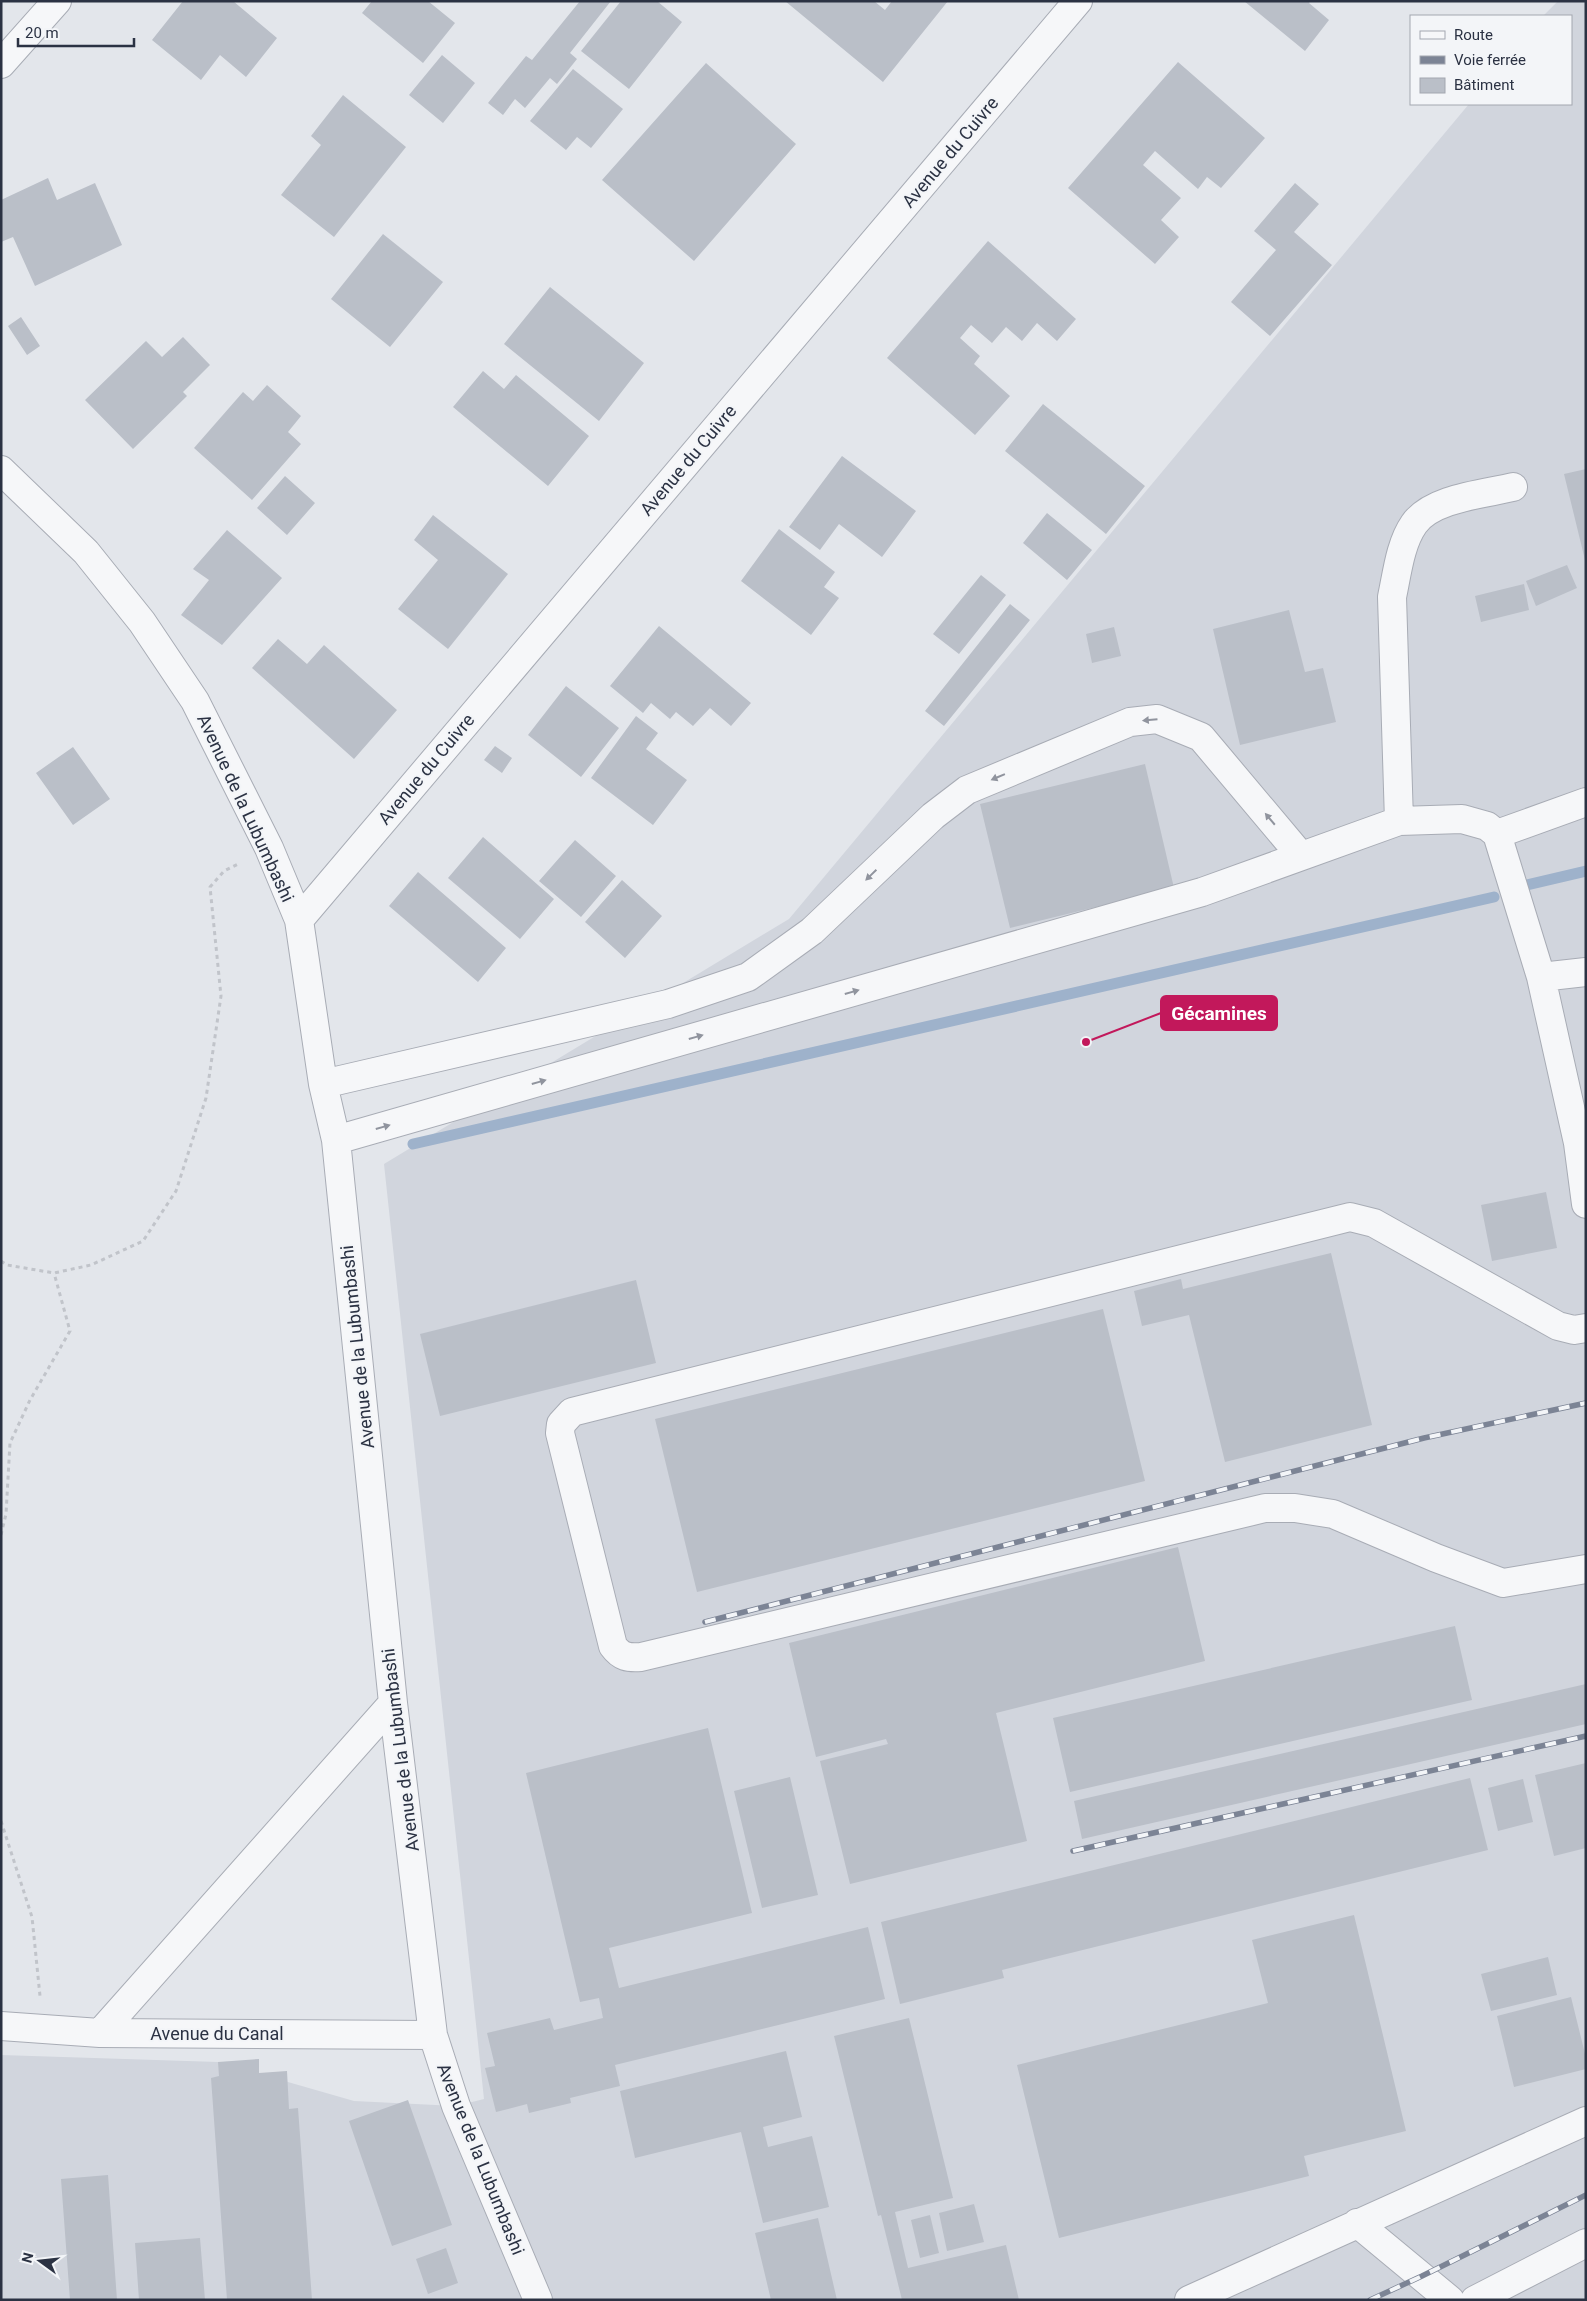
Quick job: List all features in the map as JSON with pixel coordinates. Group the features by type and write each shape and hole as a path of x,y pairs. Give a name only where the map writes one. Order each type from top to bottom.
{"street":[{"path":"1,64 57,1"},
{"name":"Avenue du Cuivre","path":"298,920 1078,1"},
{"name":"Avenue de la Lubumbashi","path":"1,470 86,552 142,622 195,701 269,848 298,920 323,1084 336,1140 394,1703 434,2035 456,2106 538,2300"},
{"path":"1399,821 1392,597 1406,542 1414,524 1425,513 1440,504 1513,487"},
{"path":"323,1084 668,1004 748,977 812,931 932,816 967,790 1130,722 1157,719 1201,737 1302,856"},
{"path":"1497,834 1586,802"},
{"path":"336,1140 1202,892 1399,821 1462,819 1487,826 1497,834 1541,977 1578,1142 1586,1204"},
{"path":"1541,977 1586,972"},
{"path":"1586,1328 1574,1330 1558,1326 1374,1223 1362,1218 1350,1217 572,1412 564,1420 560,1432 613,1646 619,1654 626,1657 641,1656 1272,1508 1295,1508 1333,1514 1446,1562 1503,1583 1586,1569"},
{"path":"100,2033 394,1703"},
{"name":"Avenue du Canal","path":"1,2026 100,2033 434,2035"},
{"path":"1189,2300 1586,2121"},
{"path":"1357,2223 1450,2300"},
{"path":"1475,2300 1586,2243"}],"path":[{"path":"1,1261 7,1265 54,1273 91,1265 143,1241 176,1191 206,1098 221,996 210,887 224,871 269,848"},
{"path":"1,1535 6,1514 10,1443 30,1400 70,1332 54,1273"},
{"path":"1,1821 32,1917 44,2029"}],"shaded area":[{"path":"1558,1 1586,1 1586,2300 1,2300 1,2055 218,2062 354,2101 456,2106 484,2099 384,1164 789,919 1468,105 1572,105 1572,15 1544,15"}],"building":[{"path":"183,1 233,1 277,38 246,77 220,55 201,80 152,40"},
{"path":"372,1 428,1 455,23 423,63 362,13"},
{"path":"580,1 611,1 570,53 577,59 557,84 550,78 525,108 515,99 503,115 488,103 526,56 532,60"},
{"path":"621,1 657,1 682,22 629,89 581,51"},
{"path":"785,1 874,1 885,10 892,1 948,1 883,82"},
{"path":"1244,1 1310,1 1309,3 1329,20 1305,51"},
{"path":"442,55 475,83 443,123 409,95"},
{"path":"1178,62 1265,138 1221,188 1207,177 1198,189 1155,151 1143,165 1181,198 1161,220 1179,237 1155,264 1068,188"},
{"path":"706,63 796,144 694,261 602,180"},
{"path":"573,69 623,109 591,148 577,137 566,150 530,121"},
{"path":"343,95 406,147 334,237 281,195 321,145 311,136"},
{"path":"48,178 57,200 95,183 122,245 35,286 13,237 1,242 1,200"},
{"path":"1295,183 1319,204 1294,232 1332,265 1270,336 1231,302 1276,250 1254,231"},
{"path":"383,234 443,282 390,347 331,299"},
{"path":"988,241 1076,319 1057,341 1037,323 1022,341 1006,327 992,343 971,325 960,338 980,356 974,364 1010,396 975,435 887,358"},
{"path":"550,287 644,363 599,421 504,344"},
{"path":"21,317 40,346 27,355 8,326"},
{"path":"183,337 210,365 183,392 187,396 133,449 85,400 146,341 162,357"},
{"path":"483,371 504,389 516,375 589,436 548,486 453,407"},
{"path":"267,385 301,416 288,432 301,444 252,500 194,448 243,392 253,401"},
{"path":"1043,404 1145,486 1106,534 1005,451"},
{"path":"842,456 916,511 882,557 839,524 820,550 789,527"},
{"path":"1586,469 1586,560 1585,560 1564,474"},
{"path":"285,476 315,503 287,535 257,508"},
{"path":"1047,513 1092,550 1067,580 1023,543"},
{"path":"433,515 508,574 448,649 398,609 438,560 414,540"},
{"path":"779,529 835,572 824,587 839,598 811,635 741,581"},
{"path":"227,530 282,578 222,645 181,615 209,580 193,569"},
{"path":"1567,565 1577,588 1536,606 1526,581"},
{"path":"981,575 1006,595 959,654 933,634"},
{"path":"1524,584 1529,610 1481,622 1475,596"},
{"path":"1010,604 1030,620 944,726 925,711"},
{"path":"1289,610 1305,672 1323,668 1336,722 1240,745 1213,629"},
{"path":"659,626 751,703 731,726 710,708 693,726 676,712 670,719 651,703 643,713 610,686"},
{"path":"1114,627 1121,656 1092,663 1086,634"},
{"path":"278,639 307,664 324,645 397,710 354,759 252,668"},
{"path":"566,686 619,728 581,777 528,735"},
{"path":"636,716 658,733 646,749 687,780 653,825 591,778"},
{"path":"495,746 512,758 502,773 484,760"},
{"path":"73,747 110,799 73,825 36,773"},
{"path":"1145,764 1174,888 1010,928 980,804"},
{"path":"483,837 554,899 520,939 448,878"},
{"path":"575,840 616,876 581,917 539,881"},
{"path":"418,872 506,948 478,982 389,906"},
{"path":"622,880 662,916 625,958 585,922"},
{"path":"1546,1192 1557,1248 1492,1261 1481,1205"},
{"path":"1331,1253 1372,1425 1225,1462 1189,1315 1142,1326 1134,1291 1181,1279 1183,1289"},
{"path":"636,1280 656,1363 440,1416 420,1334"},
{"path":"1103,1309 1145,1481 697,1592 655,1419"},
{"path":"1178,1547 1205,1661 996,1713 1027,1841 850,1884 820,1761 888,1744 886,1739 816,1757 789,1643"},
{"path":"1455,1626 1472,1700 1070,1792 1053,1718"},
{"path":"1586,1684 1586,1724 1082,1839 1074,1801"},
{"path":"708,1728 752,1913 609,1948 619,1988 868,1927 885,1999 615,2065 620,2086 570,2098 571,2103 529,2113 527,2104 496,2112 485,2068 495,2066 487,2033 550,2018 554,2030 603,2018 599,1998 580,2002 526,1773"},
{"path":"1586,1763 1586,1848 1554,1856 1535,1775"},
{"path":"790,1777 818,1895 762,1908 734,1791"},
{"path":"1470,1778 1488,1850 1002,1970 1004,1978 900,2004 881,1922"},
{"path":"1523,1779 1533,1822 1498,1831 1488,1788"},
{"path":"1354,1915 1406,2131 1304,2156 1309,2176 1059,2238 1017,2065 1268,2003 1252,1940"},
{"path":"1548,1957 1557,1995 1491,2011 1481,1974"},
{"path":"1571,1997 1586,2058 1586,2069 1514,2087 1497,2016"},
{"path":"909,2018 953,2198 895,2212 908,2268 1006,2245 1019,2300 902,2300 881,2215 878,2216 834,2036"},
{"path":"786,2051 802,2117 763,2127 768,2147 812,2136 829,2207 763,2223 741,2132 635,2158 620,2091"},
{"path":"259,2059 259,2073 287,2071 289,2109 298,2108 312,2300 227,2300 211,2078 219,2076 218,2062"},
{"path":"408,2100 452,2225 392,2246 349,2121"},
{"path":"108,2175 117,2300 70,2300 61,2179"},
{"path":"974,2204 984,2242 947,2251 939,2213"},
{"path":"930,2215 939,2253 920,2258 911,2220"},
{"path":"818,2218 837,2300 771,2300 755,2233"},
{"path":"200,2238 205,2300 139,2300 135,2243"},
{"path":"446,2248 458,2283 428,2294 416,2259"}],"waterway":[{"path":"1514,888 1586,871"},
{"path":"413,1144 1494,897"}],"railway":[{"path":"705,1622 1424,1438 1586,1403"},
{"path":"1073,1851 1586,1736"},
{"path":"1370,2300 1586,2195"}],"place":[{"name":"Gécamines","path":"1086,1042"}]}
